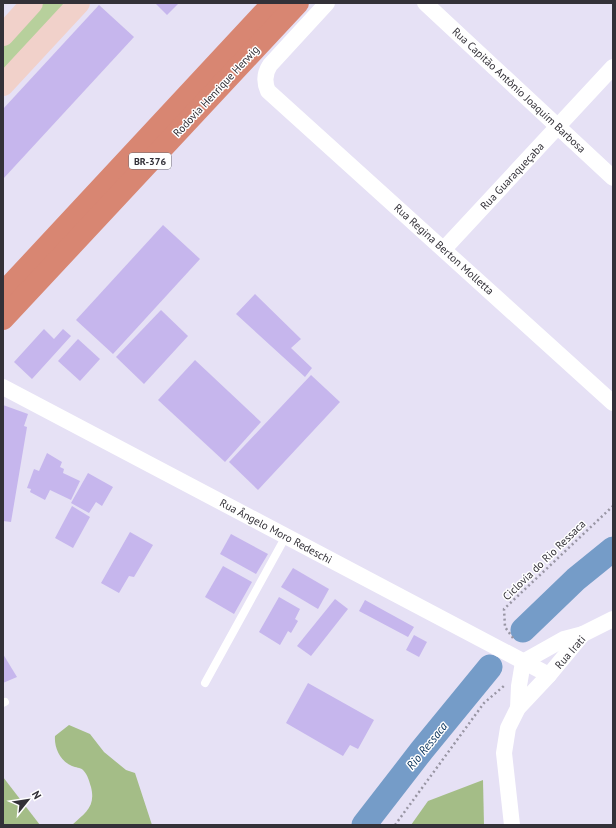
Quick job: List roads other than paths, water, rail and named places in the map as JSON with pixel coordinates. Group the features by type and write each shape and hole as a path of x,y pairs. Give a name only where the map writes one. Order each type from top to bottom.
{"highway":[{"name":"Rodovia Henrique Herwig","path":"3,293 273,3"},
{"name":"Rodovia Henrique Herwig","path":"3,319 298,3"}],"main road":[{"path":"3,35 32,3"},
{"path":"3,85 79,3"}],"street":[{"name":"Rua Regina Berton Molletta","path":"326,3 266,70 266,84 268,91 613,403"},
{"name":"Rua Capitão Antônio Joaquim Barbosa","path":"425,3 613,178"},
{"name":"Rua Guaraqueçaba","path":"444,249 613,67"},
{"name":"Rua Ângelo Moro Redeschi","path":"3,387 549,676"},
{"name":"Rua Irati","path":"518,708 549,676 583,634 613,619"},
{"path":"512,825 504,742 508,728 518,708 519,686 523,662 564,639 583,634"}],"lane":[{"path":"206,683 286,536"}],"waterway":[{"name":"Rio Ressaca","path":"523,630 576,579 613,549"},
{"name":"Rio Ressaca","path":"364,825 422,750 490,667"}]}
